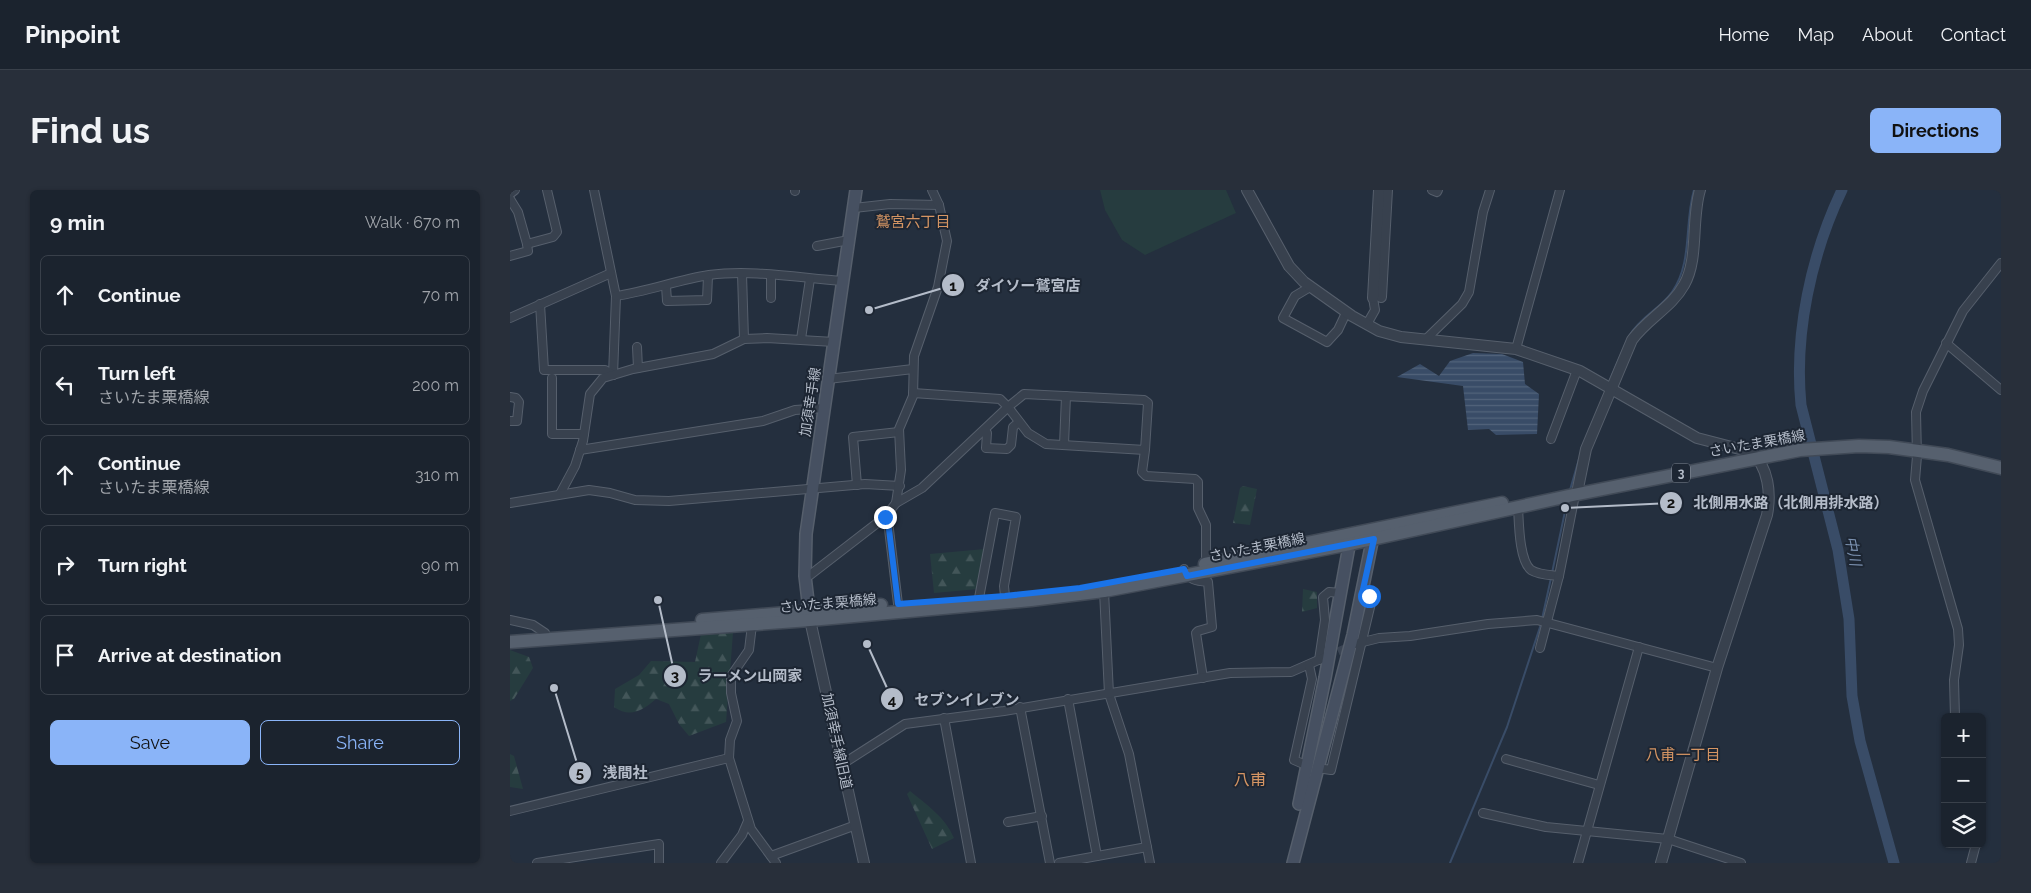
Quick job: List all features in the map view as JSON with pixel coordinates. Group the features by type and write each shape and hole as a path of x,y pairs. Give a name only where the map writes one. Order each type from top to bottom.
{"main road":[{"name":"加須幸手線","path":"810,615 805,576 804,548 856,190"},
{"name":"さいたま栗橋線","path":"510,636 1031,600 1104,591 1186,572 1789,448 1833,444 1916,447 1963,450 2001,461"},
{"name":"さいたま栗橋線","path":"1916,447 2001,468"},
{"name":"さいたま栗橋線","path":"1374,533 1518,507 1572,492"},
{"path":"1285,863 1304,784 1312,767 1362,594 1374,533"},
{"name":"さいたま栗橋線","path":"510,642 752,625 810,615 898,604 1005,596 1103,584 1186,572 1206,564 1350,539"},
{"path":"1292,863 1306,806 1350,539"}],"street":[{"path":"510,194 515,190"},
{"path":"527,244 553,237 557,232 547,190"},
{"path":"594,190 616,296 617,320 612,374"},
{"path":"896,503 900,486 899,432 913,393 913,369 920,332 930,314 938,287 946,241 940,205 932,190"},
{"path":"1247,190 1289,266 1310,287 1367,324 1400,337 1516,349 1577,370 1696,438 1754,455 1768,482 1769,504 1717,668 1661,863"},
{"path":"1377,298 1379,190"},
{"path":"1367,324 1375,310 1377,298 1387,190"},
{"path":"1432,190 1437,192 1438,190"},
{"path":"1425,340 1462,304 1469,292 1490,190"},
{"path":"1516,349 1560,190"},
{"path":"1540,648 1542,622 1559,576 1572,492 1607,388 1637,334 1667,306 1685,284 1690,270 1700,190"},
{"path":"510,199 518,212 528,251 510,256"},
{"path":"854,208 890,204 940,205"},
{"path":"817,246 849,240"},
{"path":"1956,713 1954,680 1959,645 1958,629 1915,480 1916,412 1923,392 1963,311 2001,263"},
{"path":"510,316 611,273"},
{"path":"616,296 708,276 742,274 843,281"},
{"path":"742,274 744,339"},
{"path":"666,286 666,301 707,300 708,276"},
{"path":"771,276 771,298"},
{"path":"801,339 810,278"},
{"path":"1310,287 1295,296 1283,318 1327,342 1338,330 1346,312"},
{"path":"540,304 544,370 605,370 612,374"},
{"path":"560,494 575,466 580,450 590,394 602,378 638,368 713,354 744,339 801,339 834,342"},
{"path":"1946,343 2001,390"},
{"path":"637,347 638,368"},
{"path":"828,379 913,369"},
{"path":"1551,439 1577,370"},
{"path":"552,378 552,434 584,434"},
{"path":"913,393 1000,399 1028,432 1046,444 1145,450"},
{"path":"805,576 810,575 885,517 896,503 922,488 1024,394 1144,400 1148,403 1142,472 1146,476 1195,479 1198,482 1198,508 1206,525 1206,564"},
{"path":"1064,445 1066,396"},
{"path":"510,397 516,398 518,402 517,421 510,421"},
{"path":"580,450 762,421 795,410 824,408"},
{"path":"984,430 987,434 986,448 1007,449 1011,445 1013,427 1019,422"},
{"path":"857,485 853,437 899,432"},
{"path":"510,503 596,490 635,500 669,502 812,488 857,485 900,486"},
{"path":"1518,507 1522,547 1527,565 1533,571 1541,574 1559,576"},
{"path":"980,598 995,513 1016,517 1004,586 1005,596"},
{"path":"885,517 888,521 898,604"},
{"path":"1186,572 1196,581 1208,582 1212,627 1198,631 1196,634 1203,678"},
{"path":"1104,591 1109,694 1130,754 1150,863"},
{"path":"842,765 905,724 1109,694 1230,673 1291,672 1321,659 1325,620 1323,597 1328,592 1341,594"},
{"path":"1309,665 1312,679 1294,760 1312,767 1331,770 1358,643 1371,603 1369,596 1362,594"},
{"name":"加須幸手線旧道","path":"810,615 864,863"},
{"path":"510,620 533,625 545,633"},
{"path":"1358,643 1488,624 1542,622 1717,668"},
{"path":"752,625 748,650 731,676 731,693 737,721 730,740 729,758 748,821 760,843 776,863"},
{"path":"1578,863 1639,647"},
{"path":"1068,699 1100,858"},
{"path":"1020,707 1050,863"},
{"path":"944,718 972,863"},
{"path":"510,811 729,758"},
{"path":"1506,759 1599,785"},
{"path":"1483,813 1546,827 1668,839 1741,863"},
{"path":"1008,822 1042,816"},
{"path":"721,863 742,835 748,821"},
{"path":"771,856 856,825"},
{"path":"537,863 576,861 659,844 659,863"},
{"path":"1058,863 1100,858 1147,847"},
{"path":"1971,863 1975,848"}],"green space":[{"path":"1100,190 1226,190 1236,213 1145,255 1122,240 1105,210"},
{"path":"1243,486 1257,489 1250,525 1233,523 1240,488"},
{"path":"985,549 978,589 934,593 930,554"},
{"path":"1303,589 1317,592 1317,608 1302,612"},
{"path":"733,633 726,722 689,736 679,724 669,704 656,699 636,712 625,712 614,707 615,689 639,675 651,661 695,662 701,634"},
{"path":"510,650 529,657 533,668 514,699 510,701"},
{"path":"510,754 514,756 523,789 510,787"},
{"path":"910,791 941,818 954,838 932,849 907,794"}],"water":[{"path":"1473,353 1502,354 1523,362 1525,384 1539,394 1537,434 1496,435 1489,429 1468,430 1463,386 1397,377 1420,364 1439,376 1450,361"}],"waterway":[{"path":"1629,336 1639,323 1667,298 1679,280 1686,255 1689,216 1694,190"},
{"name":"中川","path":"1842,190 1822,241 1807,295 1800,351 1801,405 1838,550 1849,619 1852,696 1860,741 1894,863"},
{"path":"1610,380 1622,352"},
{"path":"1570,490 1579,459"},
{"path":"1552,573 1567,502"},
{"path":"1542,619 1551,578"},
{"path":"1450,863 1507,727 1541,624"}],"tunnel":[{"path":"1327,656 1351,646"}],"place":[{"name":"ダイソー鷲宮店","path":"869,310"},
{"name":"北側用水路（北側用排水路）","path":"1565,508"},
{"name":"ラーメン山岡家","path":"658,600"},
{"name":"セブンイレブン","path":"867,644"},
{"name":"浅間社","path":"554,688"}],"district":[{"name":"鷲宮六丁目","path":"913,222"},
{"name":"八甫一丁目","path":"1683,755"},
{"name":"八甫","path":"1250,779"}],"route":[{"path":"885,517 888,521 898,604 1080,588 1184,569 1187,576 1374,539 1362,594 1369,596"}]}
